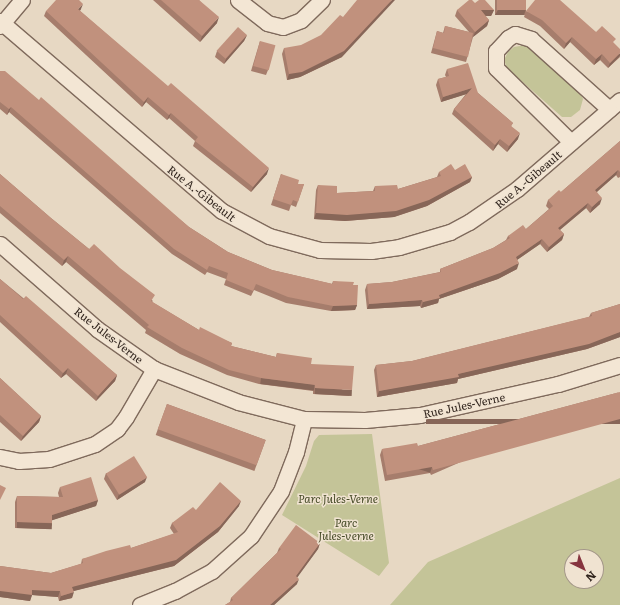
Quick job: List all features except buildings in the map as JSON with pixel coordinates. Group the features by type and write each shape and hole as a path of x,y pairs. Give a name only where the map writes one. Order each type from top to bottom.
{"street":[{"path":"1,23 22,0"},
{"path":"238,0 267,23 283,27 302,20 322,0"},
{"name":"Rue A.-Gibeault","path":"1,23 222,211 269,236 314,248 371,251 399,247 450,232 499,204 614,105"},
{"path":"571,142 496,68 496,51 508,38 522,35 531,39 614,105"},
{"name":"Rue Jules-Verne","path":"0,244 97,329 154,369 238,402 304,418 365,420 420,415 558,384 620,365"},
{"path":"0,457 19,461 49,459 95,444 117,428 126,417 154,369"},
{"path":"140,605 175,591 212,571 251,536 281,491 296,452 304,418"}],"green space":[{"path":"525,45 532,47 578,89 583,99 580,110 571,117 562,117 507,68 504,60 508,52 514,47"},
{"name":"Parc Jules-Verne","path":"372,434 389,563 379,576 282,515 306,466 314,441 319,435"},
{"path":"620,478 620,605 390,605 428,562"}],"park label":[{"name":"Parc Jules-verne","path":"346,529"}]}
